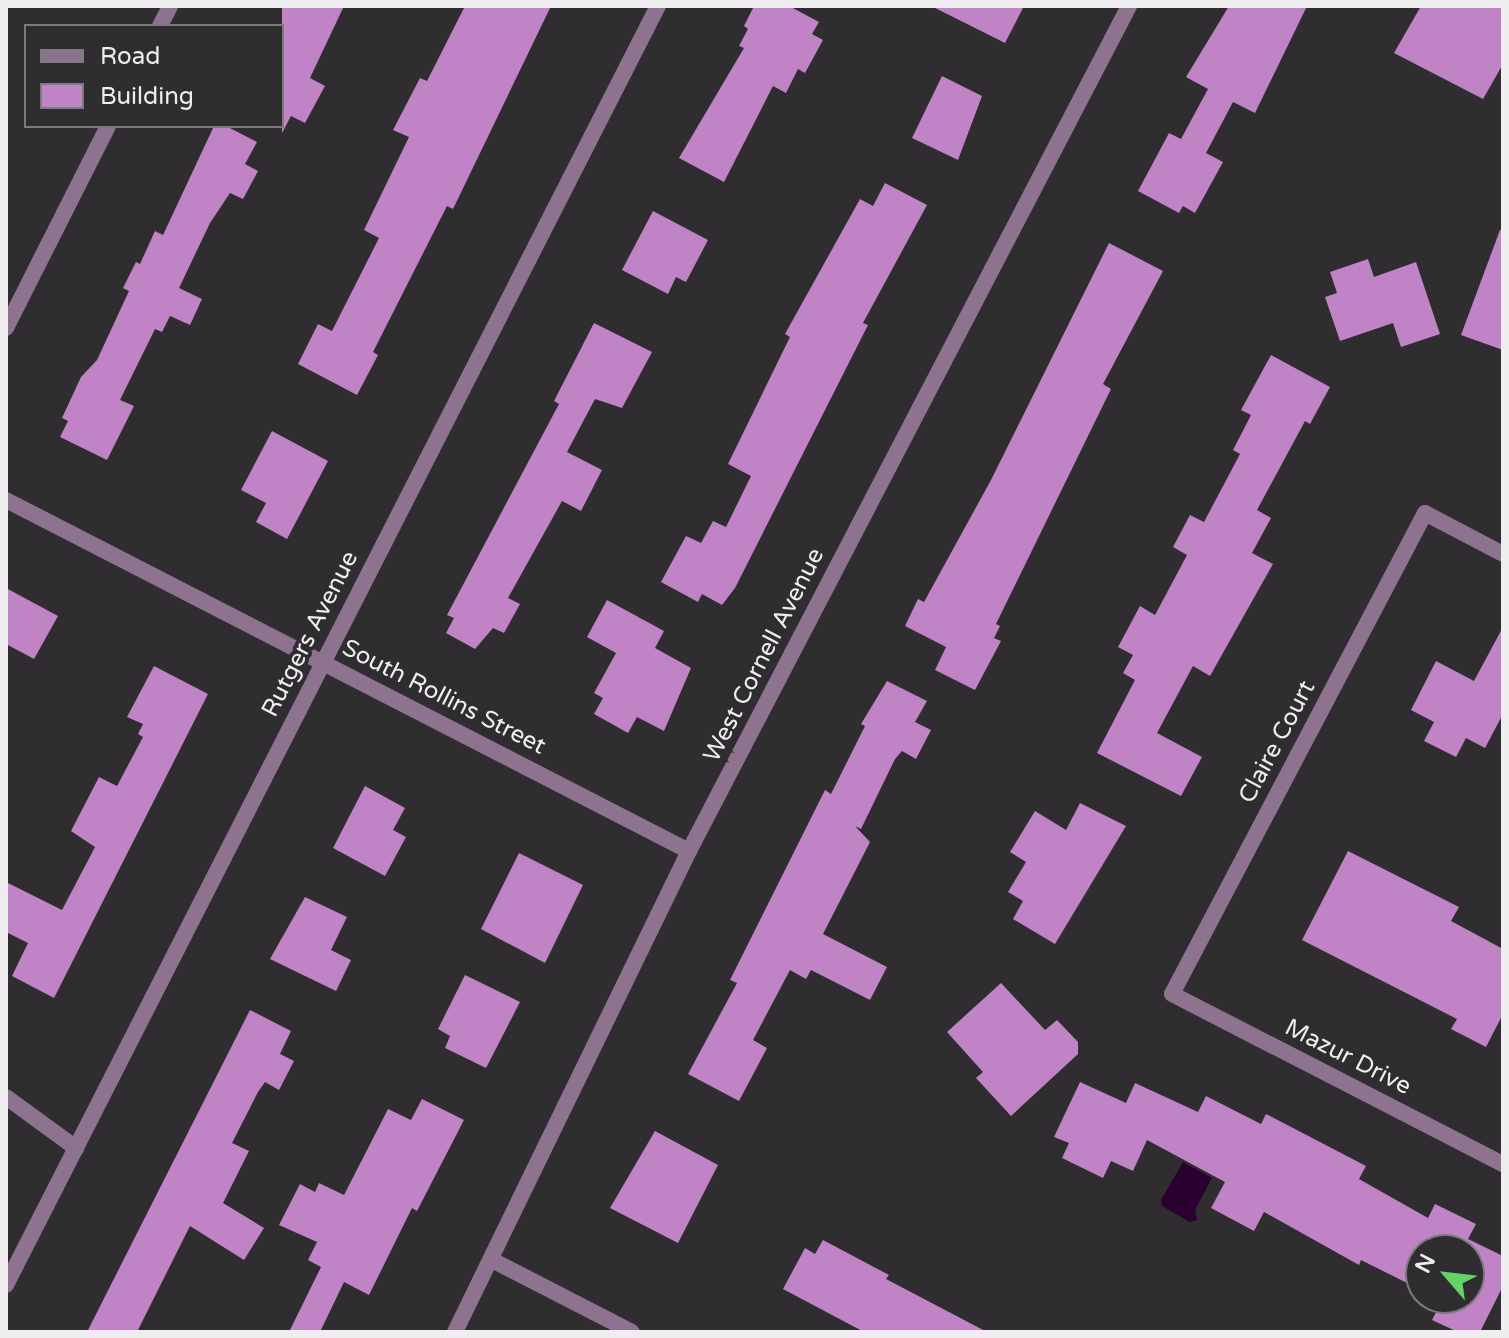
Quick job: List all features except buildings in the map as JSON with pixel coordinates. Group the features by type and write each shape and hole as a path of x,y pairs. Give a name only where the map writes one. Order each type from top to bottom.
{"street":[{"path":"161,24 170,6"},
{"name":"Rutgers Avenue","path":"6,1285 658,6"},
{"name":"West Cornell Avenue","path":"455,1332 689,851 1129,6"},
{"path":"6,328 107,128"},
{"name":"South Rollins Street","path":"6,500 689,851"},
{"name":"Claire Court","path":"1172,994 1425,513 1503,554"},
{"name":"Mazur Drive","path":"1172,994 1503,1164"},
{"path":"6,1097 76,1148"},
{"path":"492,1260 632,1332"}],"shaded area":[{"path":"1183,1162 1212,1178 1195,1210 1197,1220 1190,1222 1162,1206 1161,1200"}]}
